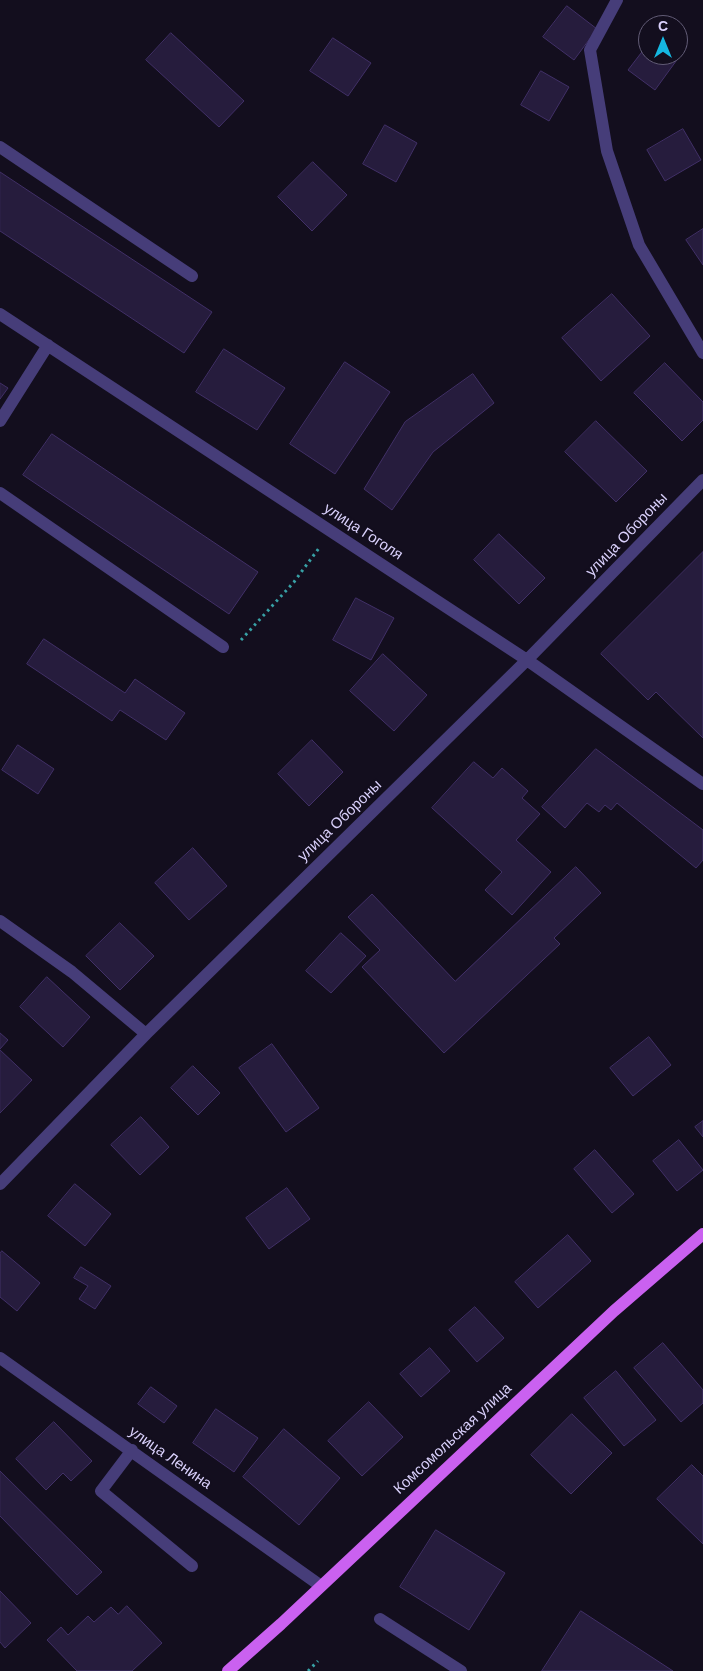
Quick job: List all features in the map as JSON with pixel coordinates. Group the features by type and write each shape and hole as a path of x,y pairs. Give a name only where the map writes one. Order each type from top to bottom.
{"main road":[{"name":"Комсомольская улица","path":"228,1671 614,1311 703,1234"}],"street":[{"path":"617,0 590,50 607,151 639,245 703,353"},
{"path":"0,147 192,276"},
{"name":"улица Гоголя","path":"0,314 528,660 703,784"},
{"path":"0,421 48,345"},
{"name":"улица Обороны","path":"0,1184 146,1034 528,660 703,480"},
{"path":"0,493 223,647"},
{"path":"0,921 72,972 146,1034"},
{"name":"улица Ленина","path":"0,1358 321,1586"},
{"path":"132,1450 101,1491 192,1566"},
{"path":"380,1619 461,1671"}],"path":[{"path":"223,647 240,640 294,582 331,531"},
{"path":"308,1671 318,1660"}],"building":[{"path":"567,6 597,29 574,60 543,37"},
{"path":"171,33 244,101 219,127 146,60"},
{"path":"333,38 371,63 348,96 310,71"},
{"path":"638,57 638,65 673,65 655,90 628,70"},
{"path":"541,71 569,87 549,121 521,105"},
{"path":"385,125 417,143 396,182 363,164"},
{"path":"683,129 701,160 665,181 647,150"},
{"path":"313,162 347,195 312,231 278,197"},
{"path":"0,172 212,312 184,353 0,231"},
{"path":"703,229 703,265 686,240"},
{"path":"612,294 650,336 601,381 562,338"},
{"path":"224,349 285,388 257,430 196,392"},
{"path":"345,362 390,392 335,474 290,444"},
{"path":"665,363 703,402 703,420 682,441 634,393"},
{"path":"473,374 494,403 433,452 392,510 364,489 405,422"},
{"path":"0,383 8,388 0,399"},
{"path":"596,421 647,471 616,502 565,452"},
{"path":"52,434 258,572 229,614 23,475"},
{"path":"499,534 545,578 519,604 474,560"},
{"path":"703,552 703,738 656,692 648,700 601,654"},
{"path":"356,598 394,618 371,660 333,640"},
{"path":"44,639 125,693 135,679 185,713 166,740 120,710 112,721 27,664"},
{"path":"383,654 427,695 394,731 350,691"},
{"path":"312,740 343,772 309,806 278,774"},
{"path":"18,745 54,769 38,794 2,770"},
{"path":"596,749 703,830 703,860 696,868 617,803 611,810 605,805 599,812 587,803 565,828 542,807"},
{"path":"474,762 493,778 502,768 528,791 522,798 540,814 516,840 551,872 512,915 485,890 502,872 432,808"},
{"path":"193,848 227,886 189,920 155,883"},
{"path":"576,867 601,893 554,938 560,944 444,1053 362,967 380,950 348,917 372,894 455,981"},
{"path":"120,923 154,956 120,990 86,956"},
{"path":"341,933 366,956 331,993 306,971"},
{"path":"47,977 90,1017 63,1047 20,1007"},
{"path":"0,1033 8,1040 0,1049"},
{"path":"649,1037 671,1065 633,1096 610,1068"},
{"path":"272,1044 319,1108 286,1132 239,1068"},
{"path":"0,1050 32,1080 0,1113"},
{"path":"193,1066 220,1093 198,1115 171,1088"},
{"path":"141,1117 169,1147 140,1175 111,1145"},
{"path":"703,1121 703,1137 695,1127"},
{"path":"679,1140 703,1170 677,1191 653,1161"},
{"path":"595,1150 634,1194 612,1213 574,1169"},
{"path":"75,1184 111,1214 85,1246 48,1216"},
{"path":"287,1188 310,1219 269,1249 246,1218"},
{"path":"568,1235 591,1261 538,1308 515,1282"},
{"path":"2,1251 40,1283 17,1311 0,1297 0,1254"},
{"path":"81,1267 111,1286 95,1309 79,1299 88,1286 74,1278"},
{"path":"475,1307 504,1338 477,1362 449,1330"},
{"path":"663,1343 703,1390 703,1403 681,1422 634,1368"},
{"path":"430,1348 450,1371 421,1397 400,1374"},
{"path":"616,1371 656,1420 624,1446 584,1398"},
{"path":"151,1387 177,1406 164,1423 138,1404"},
{"path":"369,1402 403,1437 362,1476 328,1441"},
{"path":"216,1409 258,1438 234,1472 193,1443"},
{"path":"572,1414 612,1453 571,1494 531,1455"},
{"path":"54,1422 92,1461 71,1481 63,1473 46,1490 16,1459"},
{"path":"284,1429 340,1478 299,1525 243,1477"},
{"path":"692,1465 703,1476 703,1544 657,1499"},
{"path":"0,1471 102,1572 77,1595 0,1516"},
{"path":"436,1530 505,1573 469,1630 400,1587"},
{"path":"0,1591 31,1623 5,1648 0,1642"},
{"path":"127,1606 162,1643 132,1671 77,1671 47,1640 61,1627 68,1635 88,1616 94,1622 111,1607 118,1614"},
{"path":"581,1611 673,1671 542,1671"}]}
